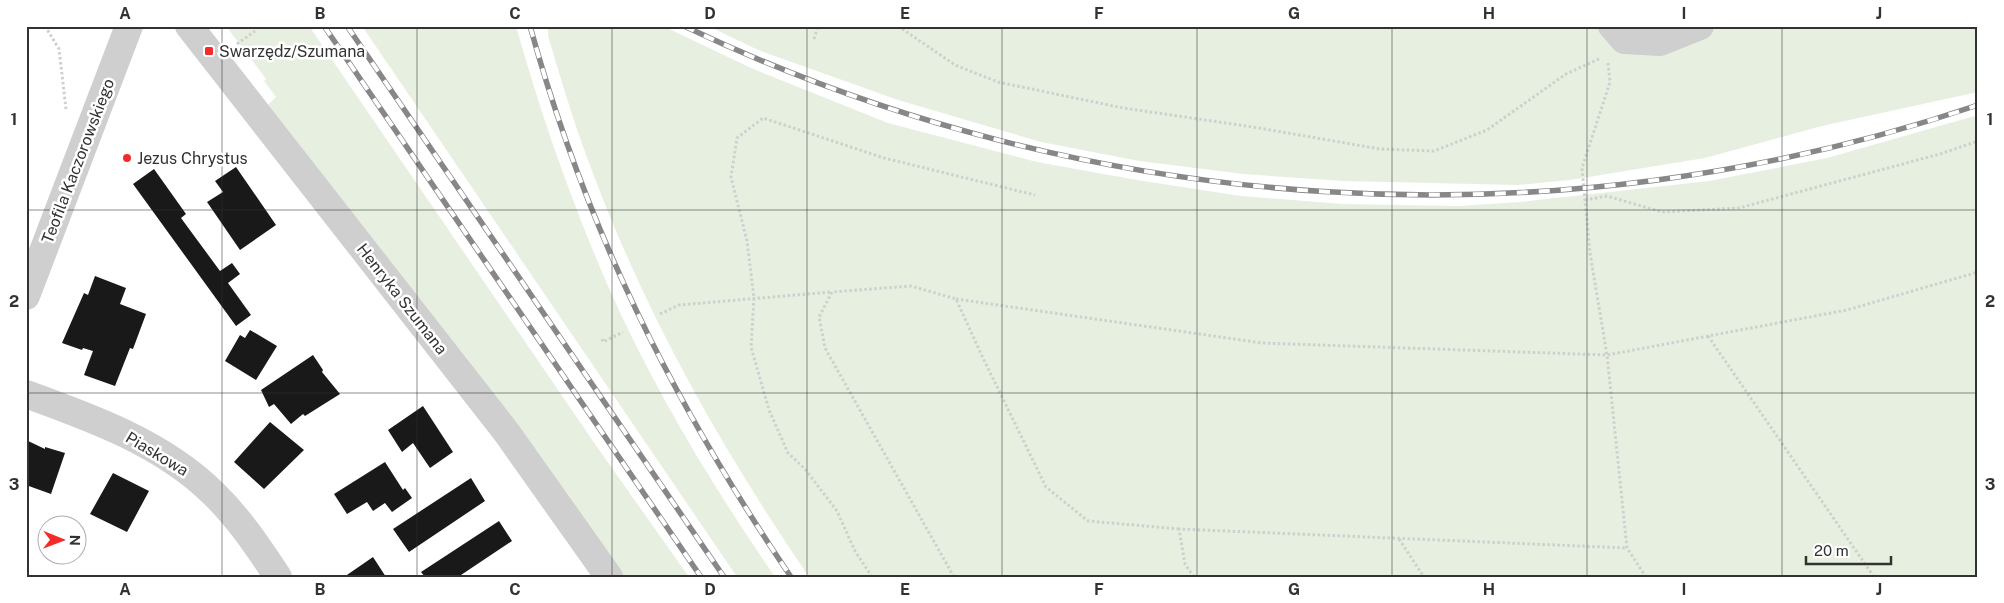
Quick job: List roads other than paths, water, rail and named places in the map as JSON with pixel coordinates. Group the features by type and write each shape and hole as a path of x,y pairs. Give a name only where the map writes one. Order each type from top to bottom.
{"street":[{"name":"Teofila Kaczorowskiego","path":"26,296 129,26"},
{"name":"Henryka Szumana","path":"189,26 507,433 609,577"},
{"path":"1614,40 1660,42 1700,26"},
{"name":"Piaskowa","path":"26,394 80,414 145,445 181,466 212,492 236,517 278,577"}],"railway":[{"path":"324,26 701,577"},
{"path":"347,26 724,577"},
{"path":"530,26 552,101 578,173 606,244 637,312 671,380 708,446 748,512 791,577"},
{"path":"684,26 838,90 997,140 1159,173 1323,192 1489,194 1654,180 1817,151 1978,105"}],"place":[{"name":"Swarzędz/Szumana","path":"209,51"},
{"name":"Jezus Chrystus","path":"127,158"}]}
